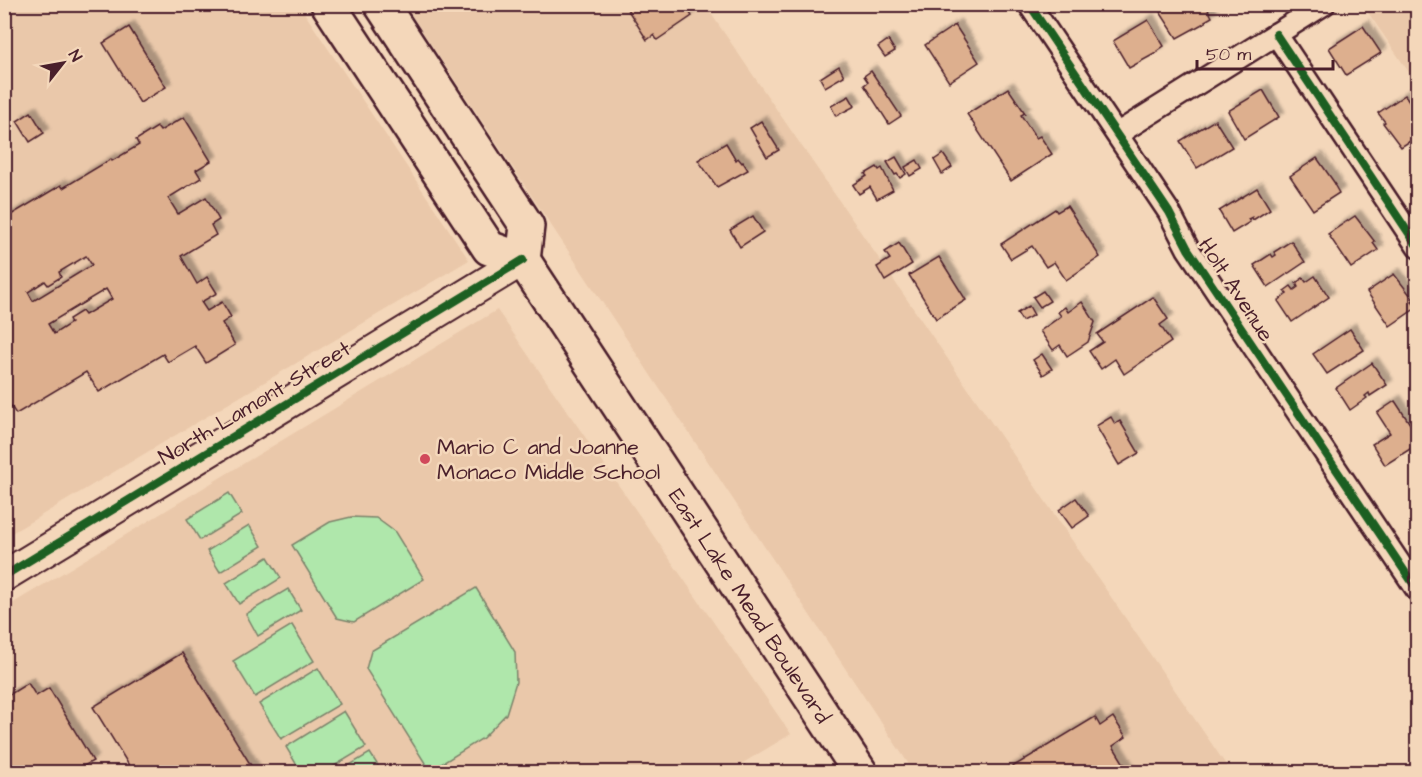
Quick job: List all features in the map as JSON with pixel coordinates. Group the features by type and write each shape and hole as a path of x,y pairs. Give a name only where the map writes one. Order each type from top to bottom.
{"main road":[{"path":"328,4 489,248 523,260 527,226 381,4"},
{"path":"354,4 387,54 433,84"},
{"name":"East Lake Mead Boulevard","path":"523,260 860,772"}],"street":[{"name":"Holt Avenue","path":"1029,4 1169,213 1188,249 1418,591"},
{"path":"1117,134 1324,4"},
{"path":"1276,34 1418,247"},
{"name":"North Lamont Street","path":"4,576 523,260"}],"shaded area":[{"path":"4,5 299,5 469,260 5,537"},
{"path":"405,5 705,5 1231,772 914,772"},
{"path":"1363,5 1417,5 1417,84"},
{"name":"Mario C and Joanne Monaco Middle School","path":"497,310 791,734 728,772 5,772 5,608"}],"green space":[{"path":"229,493 242,514 200,540 187,519"},
{"path":"351,517 376,518 395,532 424,579 354,622 337,618 292,545 330,522"},
{"path":"249,525 262,546 220,572 207,551"},
{"path":"268,557 281,578 239,604 226,583"},
{"path":"476,588 515,652 516,682 506,714 483,738 430,771 366,669 371,651"},
{"path":"288,589 301,610 258,636 246,614"},
{"path":"292,625 314,661 255,697 233,661"},
{"path":"318,668 340,704 281,739 259,704"},
{"path":"344,711 366,747 324,772 301,772 286,747"},
{"path":"370,753 382,772 338,772"}],"building":[{"path":"624,4 684,4 692,16 657,40 654,35 647,40"},
{"path":"1172,4 1205,4 1212,17 1177,38 1160,12"},
{"path":"1148,20 1164,46 1158,52 1129,68 1113,41"},
{"path":"955,25 979,62 949,82 925,45"},
{"path":"1363,26 1381,53 1346,75 1329,48"},
{"path":"129,27 166,87 140,103 103,43"},
{"path":"888,40 895,51 885,57 878,47"},
{"path":"839,66 844,76 825,87 820,78"},
{"path":"871,71 901,116 889,124 864,85 868,82 864,76"},
{"path":"1008,88 1025,113 1021,115 1036,138 1040,136 1052,154 1011,181 967,114"},
{"path":"1263,90 1279,117 1244,139 1228,111"},
{"path":"1405,95 1418,114 1418,136 1401,147 1378,113"},
{"path":"849,96 855,106 836,116 831,106"},
{"path":"31,112 44,133 30,142 17,121"},
{"path":"184,117 211,161 196,170 201,178 168,198 178,214 206,197 219,220 211,225 216,235 181,256 197,284 207,277 217,293 201,302 207,311 222,302 231,317 222,323 235,345 206,363 195,346 168,362 163,354 99,392 86,372 16,414 4,396 4,249 9,246 4,238 4,219 61,185 63,188 139,145 136,140 157,127 160,131","holes":["86,256 92,265 33,301 28,292 45,281 48,285 61,277 59,272","106,289 112,299 85,315 82,311 69,319 71,323 54,334 48,324"]},
{"path":"1215,120 1232,147 1197,168 1180,141"},
{"path":"761,121 779,150 767,157 750,128"},
{"path":"726,143 736,160 738,158 743,162 748,170 717,187 698,160"},
{"path":"943,154 952,167 942,174 934,160"},
{"path":"896,157 906,174 900,178 897,174 895,175 887,162"},
{"path":"1317,158 1339,193 1313,210 1290,176"},
{"path":"917,160 922,169 910,176 905,167"},
{"path":"877,167 879,170 882,168 893,190 877,199 870,187 859,194 853,185"},
{"path":"1257,188 1270,209 1253,220 1252,217 1248,219 1250,222 1232,233 1219,211"},
{"path":"1067,206 1100,257 1066,280 1054,262 1046,267 1032,246 1011,259 1001,244 1055,209 1057,212"},
{"path":"753,216 763,232 740,247 730,230"},
{"path":"1355,216 1375,242 1373,243 1378,250 1351,268 1328,234"},
{"path":"1291,241 1305,262 1268,287 1254,265 1271,254 1273,257 1276,255 1274,252"},
{"path":"899,243 912,264 885,281 877,267 890,259 885,252"},
{"path":"939,257 966,300 936,319 909,275"},
{"path":"1394,274 1414,300 1412,301 1416,308 1390,326 1367,292"},
{"path":"1315,276 1329,297 1292,322 1278,301 1287,294 1284,291 1291,286 1294,290 1298,287 1296,283 1303,278 1306,282"},
{"path":"1043,291 1050,301 1040,307 1033,297"},
{"path":"1153,297 1168,319 1160,325 1171,342 1124,374 1115,359 1101,369 1089,351 1103,342 1097,334"},
{"path":"1082,302 1095,322 1088,342 1067,356 1060,345 1053,350 1040,331 1061,316 1058,312 1065,307 1068,312"},
{"path":"1029,306 1034,315 1022,321 1017,313"},
{"path":"1350,329 1364,350 1327,374 1313,354"},
{"path":"1042,354 1052,369 1043,375 1033,360"},
{"path":"1372,363 1387,385 1370,396 1369,393 1365,396 1367,398 1350,410 1336,388"},
{"path":"1395,401 1418,436 1418,444 1385,465 1372,444 1390,433 1377,413"},
{"path":"1111,417 1115,424 1120,421 1139,453 1119,465 1096,426"},
{"path":"1076,498 1089,516 1072,528 1059,510"},
{"path":"182,653 255,772 133,772 93,707"},
{"path":"28,683 36,696 49,688 93,761 73,772 4,772 4,698"},
{"path":"1095,717 1100,726 1113,717 1126,737 1113,746 1129,772 1004,772"}],"cycle path":[{"path":"1029,4 1169,212 1188,249 1418,591"},
{"path":"1276,34 1418,247"},
{"path":"4,576 523,260"}],"place":[{"name":"Mario C and Joanne Monaco Middle School","path":"425,459"}]}
